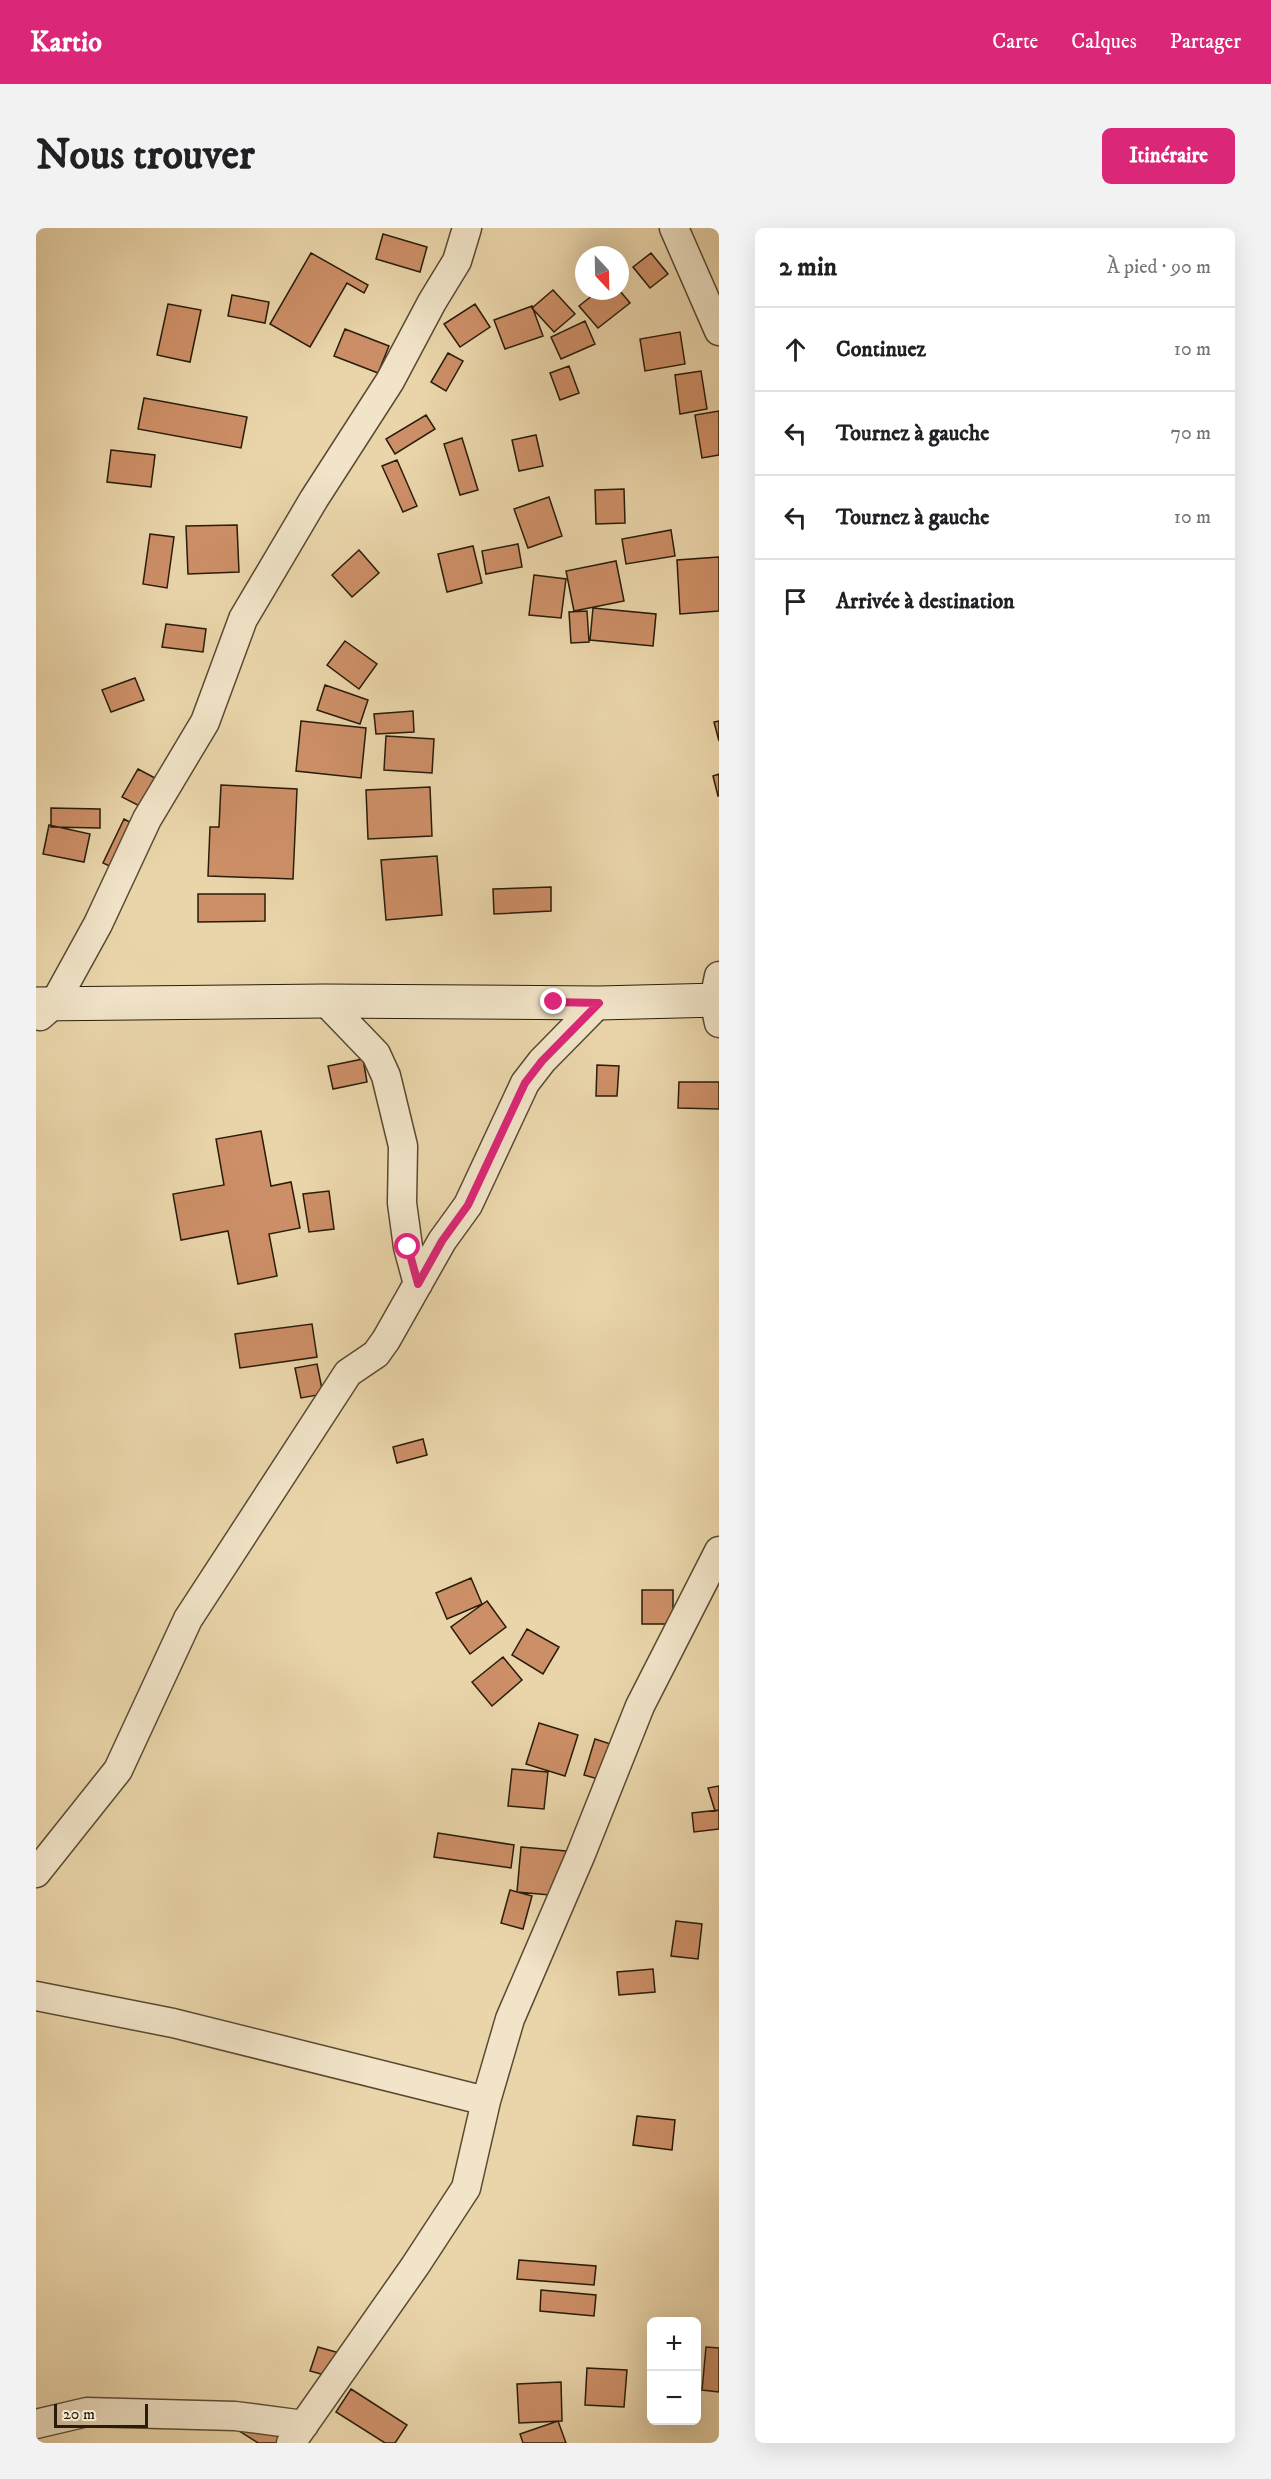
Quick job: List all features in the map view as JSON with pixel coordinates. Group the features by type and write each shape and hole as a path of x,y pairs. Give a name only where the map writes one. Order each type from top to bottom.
{"main road":[{"path":"42,1009 325,1000 599,1003 718,1000"}],"street":[{"path":"42,1009 98,924 147,819 205,722 243,619 314,499 390,381 432,302 457,261 467,228"},
{"path":"676,232 719,276"},
{"path":"676,232 719,332"},
{"path":"325,1000 376,1054 386,1076 404,1146 402,1203 408,1247 418,1284"},
{"path":"36,1874 118,1770 188,1619 348,1373 376,1354 386,1340 442,1241 468,1205 525,1083 542,1061 599,1003"},
{"path":"36,2424 87,2412 235,2416 297,2434 415,2266 466,2188 486,2101 510,2019 581,1854 639,1706 719,1551"},
{"path":"36,1996 173,2023 486,2101"}],"building":[{"path":"383,234 427,247 420,272 376,259"},
{"path":"311,253 368,285 364,293 347,283 310,347 270,324"},
{"path":"651,253 668,274 650,288 633,267"},
{"path":"553,290 575,314 554,332 532,308"},
{"path":"232,295 269,302 265,323 228,316"},
{"path":"587,300 628,300 630,303 598,328 579,306"},
{"path":"168,304 201,310 190,362 157,355"},
{"path":"475,304 490,327 460,347 444,324"},
{"path":"532,306 543,336 505,349 494,320"},
{"path":"585,321 595,344 561,359 551,337"},
{"path":"345,329 389,346 378,373 334,356"},
{"path":"680,332 685,364 645,371 640,339"},
{"path":"448,353 463,361 446,391 431,382"},
{"path":"569,366 579,393 560,400 550,373"},
{"path":"701,371 707,409 680,414 675,375"},
{"path":"144,398 247,417 241,448 138,429"},
{"path":"719,411 719,455 702,458 695,415"},
{"path":"426,415 435,429 395,454 386,439"},
{"path":"536,435 543,466 519,471 512,440"},
{"path":"462,438 478,490 460,495 444,444"},
{"path":"111,450 155,455 151,487 107,482"},
{"path":"397,460 417,506 403,512 382,466"},
{"path":"624,489 625,523 596,524 595,490"},
{"path":"549,497 562,536 528,548 514,509"},
{"path":"237,525 239,572 188,574 186,526"},
{"path":"671,530 675,556 626,564 622,539"},
{"path":"150,534 174,537 167,588 143,584"},
{"path":"518,544 522,567 486,574 482,551"},
{"path":"473,546 482,583 447,592 438,554"},
{"path":"359,550 379,573 352,597 332,575"},
{"path":"719,557 719,611 680,614 677,560"},
{"path":"616,561 624,601 574,611 566,571"},
{"path":"534,575 566,579 561,618 529,615"},
{"path":"593,608 656,614 653,646 590,640"},
{"path":"587,611 589,642 571,643 569,612"},
{"path":"166,624 206,629 203,652 162,647"},
{"path":"345,641 377,664 359,689 327,665"},
{"path":"135,678 144,700 111,712 102,690"},
{"path":"325,685 368,700 360,724 317,710"},
{"path":"413,711 414,732 376,734 374,714"},
{"path":"301,721 366,728 361,778 296,771"},
{"path":"719,721 719,741 714,722"},
{"path":"386,736 434,739 432,773 384,770"},
{"path":"138,769 170,786 155,814 122,797"},
{"path":"719,774 719,796 718,796 713,776"},
{"path":"221,785 297,789 293,879 208,876 210,827 219,827"},
{"path":"430,787 432,836 368,839 366,790"},
{"path":"51,808 100,809 100,828 51,827"},
{"path":"124,819 147,831 126,874 103,863"},
{"path":"49,825 90,834 84,862 43,854"},
{"path":"437,856 442,915 386,920 381,860"},
{"path":"551,887 551,911 494,914 493,889"},
{"path":"198,894 265,894 265,921 198,922"},
{"path":"363,1059 367,1082 333,1089 328,1066"},
{"path":"597,1065 619,1066 617,1096 596,1096"},
{"path":"679,1082 719,1082 719,1109 678,1108"},
{"path":"261,1131 271,1186 291,1182 300,1228 269,1234 277,1276 238,1284 228,1231 181,1240 173,1194 224,1185 216,1139"},
{"path":"329,1191 334,1229 309,1232 303,1194"},
{"path":"312,1324 317,1357 240,1368 235,1334"},
{"path":"317,1364 323,1394 301,1398 295,1368"},
{"path":"423,1439 427,1455 397,1463 393,1447"},
{"path":"471,1578 482,1604 447,1619 436,1593"},
{"path":"642,1590 673,1590 673,1624 642,1624"},
{"path":"487,1601 506,1627 470,1654 451,1627"},
{"path":"527,1629 559,1647 543,1674 512,1655"},
{"path":"503,1657 522,1680 492,1706 472,1682"},
{"path":"539,1723 578,1735 565,1776 526,1764"},
{"path":"595,1739 623,1748 612,1783 584,1775"},
{"path":"512,1769 548,1772 544,1809 508,1806"},
{"path":"719,1786 719,1810 715,1811 708,1788"},
{"path":"719,1810 719,1829 694,1832 692,1813"},
{"path":"438,1833 514,1845 511,1868 434,1857"},
{"path":"521,1847 566,1851 561,1896 517,1892"},
{"path":"510,1890 532,1896 523,1929 501,1923"},
{"path":"676,1921 702,1924 698,1959 671,1956"},
{"path":"653,1969 655,1992 619,1995 617,1972"},
{"path":"637,2116 675,2120 672,2150 633,2145"},
{"path":"519,2260 596,2266 594,2285 517,2279"},
{"path":"541,2290 596,2295 594,2316 540,2311"},
{"path":"318,2347 343,2354 336,2378 310,2371"},
{"path":"706,2347 719,2348 719,2392 702,2390"},
{"path":"587,2368 627,2370 624,2407 585,2405"},
{"path":"561,2382 562,2421 519,2423 517,2384"},
{"path":"351,2389 407,2425 395,2443 385,2443 336,2412"},
{"path":"558,2421 566,2443 523,2443 520,2434"},
{"path":"291,2429 282,2443 258,2443 239,2431"}],"route":[{"path":"408,1247 418,1284 442,1241 468,1205 500,1141 525,1083 542,1061 599,1003 554,1002"}]}
